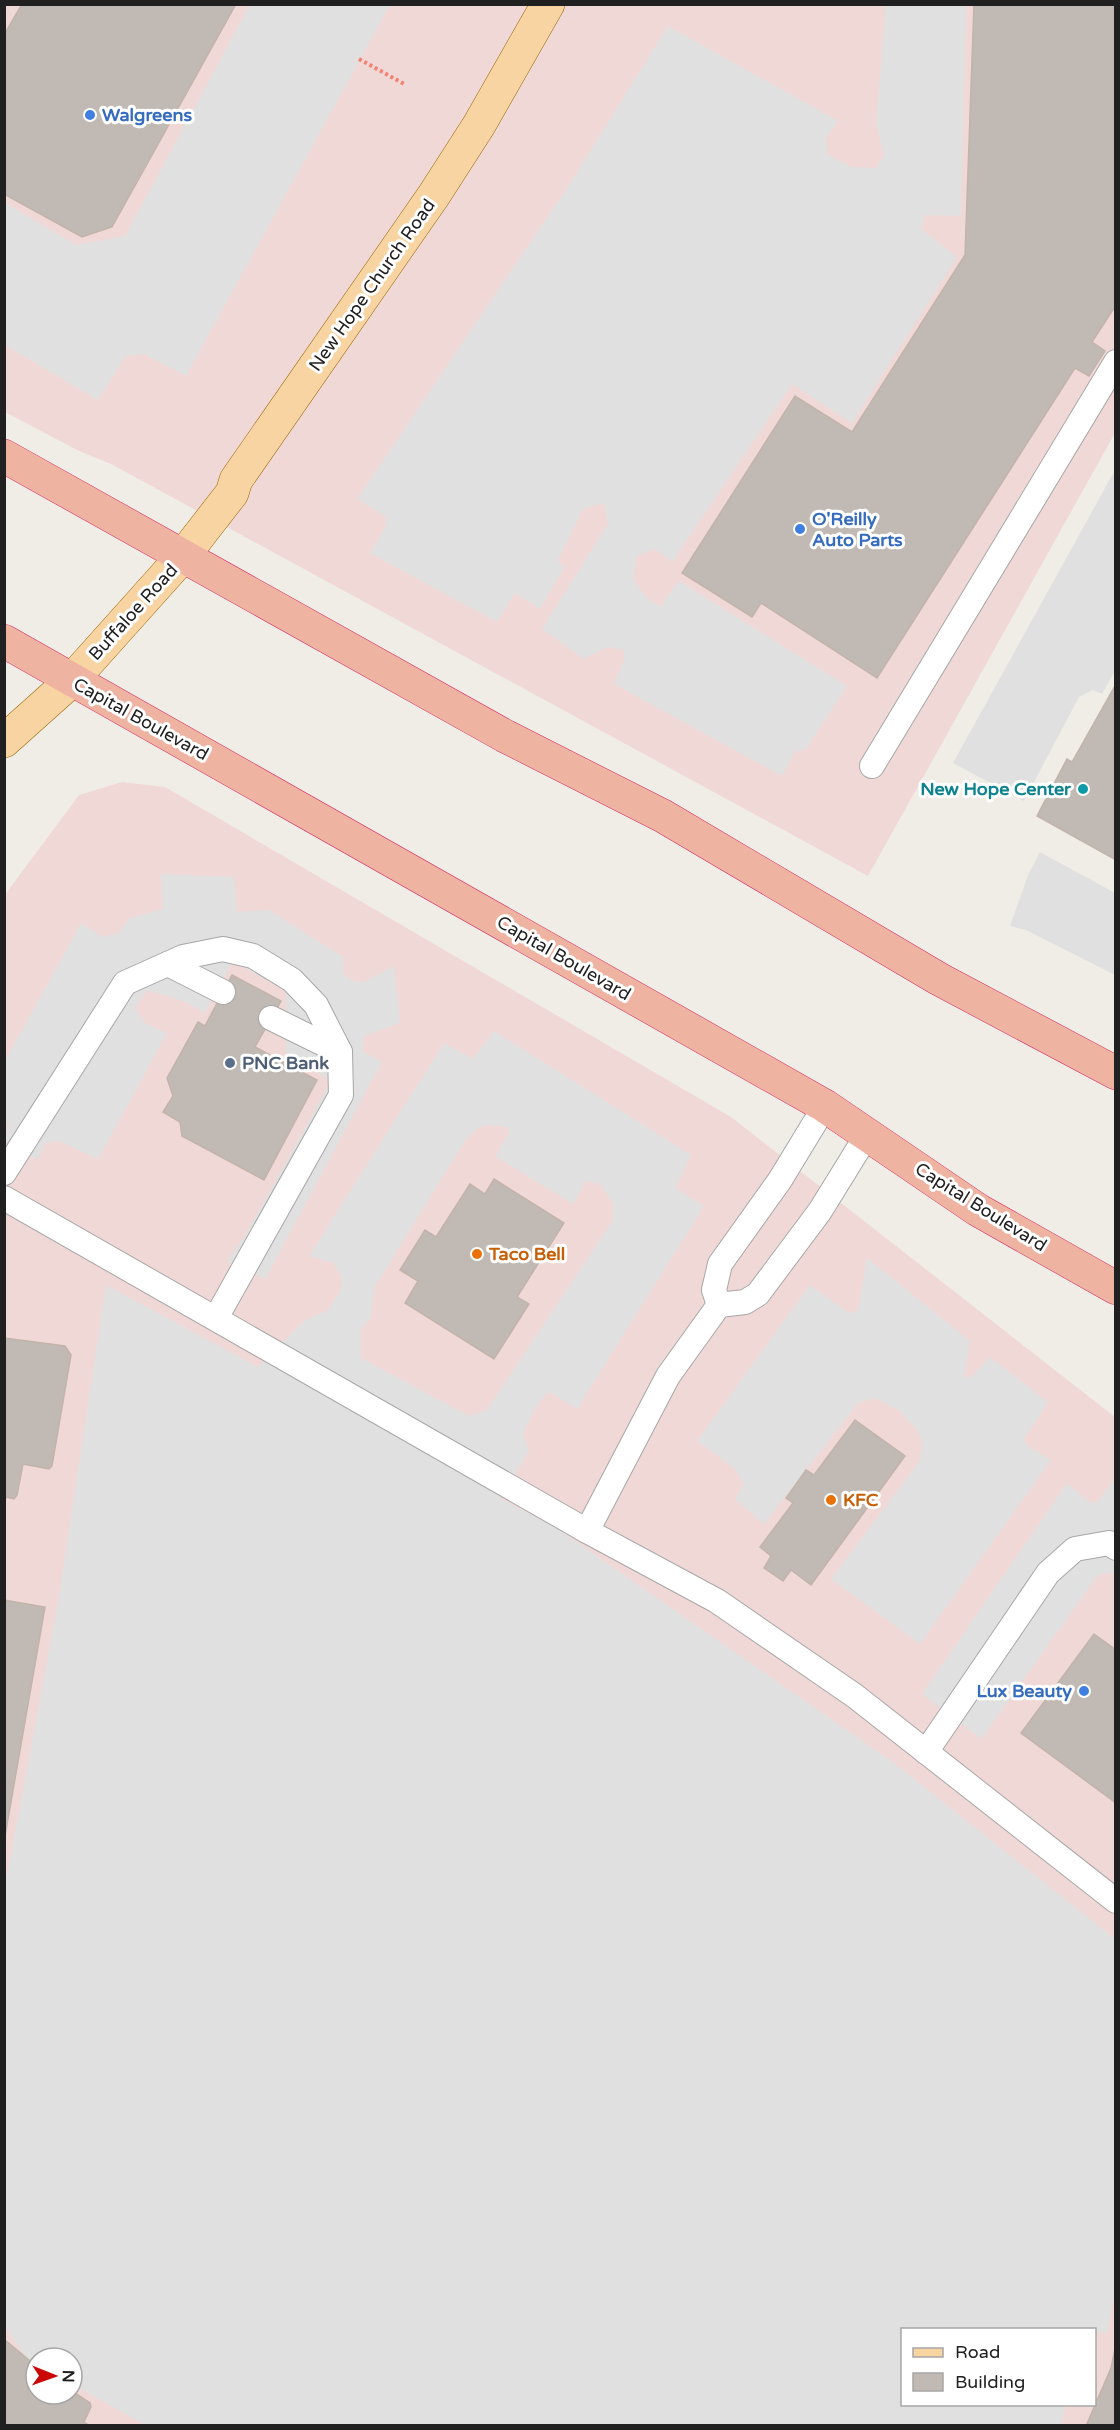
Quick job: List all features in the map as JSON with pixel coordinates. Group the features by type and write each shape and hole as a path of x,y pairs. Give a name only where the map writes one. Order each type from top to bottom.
{"highway":[{"path":"4,456 505,736 663,816 939,979 1116,1073"},
{"name":"Capital Boulevard","path":"4,641 825,1106 978,1210 1116,1288"}],"main road":[{"name":"New Hope Church Road","path":"183,556 232,494 236,480 434,195 479,125 548,4"},
{"name":"Buffaloe Road","path":"4,741 71,681 183,556"}],"lane":[{"path":"872,766 1116,362"},
{"path":"4,1173 125,983 183,957 223,949 253,956 292,980 316,1005 340,1052 341,1095 216,1318"},
{"path":"168,964 223,992"},
{"path":"271,1018 340,1052"},
{"path":"719,1305 714,1290 720,1264 780,1180 825,1106"},
{"path":"587,1531 668,1376 719,1305 745,1302 758,1294 820,1211 867,1135"},
{"path":"4,1198 587,1531 717,1601 855,1696 1116,1901"},
{"path":"926,1752 1048,1573 1075,1550 1109,1543 1116,1548"}],"path":[{"path":"359,59 406,85"}],"shaded area":[{"path":"4,5 1115,5 1115,433 868,876 111,464 79,451 5,412"},
{"path":"250,5 390,5 186,376 144,354 126,356 98,400 5,345 5,203 76,245 125,236"},
{"path":"886,5 966,5 961,216 925,215 921,229 957,257 852,423 792,384 672,562 655,549 637,556 633,579 645,596 660,607 679,581 847,686 806,749 795,752 782,776 614,684 624,660 624,650 608,647 584,659 542,629 608,524 604,503 583,509 558,560 564,568 540,609 515,593 497,622 370,553 386,526 386,517 357,499 569,185 668,26 838,121 826,138 827,154 851,167 876,168 884,155 876,124"},
{"path":"1115,470 1115,671 1102,694 1093,690 1079,697 1024,801 953,763"},
{"path":"122,782 165,787 731,1117 1115,1417 1115,2425 5,2425 4,896 79,795"},
{"path":"1040,852 1115,893 1115,975 1026,930 1010,926 1028,875"},
{"path":"161,874 234,877 237,912 269,910 343,957 343,974 352,981 364,982 394,966 400,1023 364,1036 362,1051 382,1062 265,1279 227,1261 246,1234 331,1081 286,1054 286,991 233,961 205,1013 183,1001 147,990 135,1008 145,1023 167,1033 98,1159 59,1141 45,1143 37,1160 5,1141 8,1124 5,1119 5,1061 81,923 103,937 119,933 130,918 163,909"},
{"path":"494,1031 691,1155 675,1188 704,1206 577,1409 549,1392 538,1403 523,1433 529,1451 500,1498 558,1529 894,1763 1115,1939 1116,2286 1107,2333 1096,2332 1096,2328 901,2328 901,2406 1065,2406 1061,2425 147,2426 84,2391 84,2346 24,2346 24,2354 5,2327 5,1887 58,1602 106,1285 258,1367 305,1320 328,1310 341,1290 342,1277 333,1263 309,1256 444,1043 473,1059","holes":["489,1125 507,1127 509,1133 495,1156 573,1204 586,1181 600,1184 613,1203 613,1220 487,1410 469,1416 361,1358 361,1328 371,1318 374,1288 466,1139 478,1128"]},
{"path":"867,1258 970,1341 964,1377 971,1377 990,1357 1048,1402 1024,1439 1027,1446 1051,1460 920,1644 831,1579 919,1462 923,1444 917,1430 900,1411 875,1398 858,1403 764,1524 735,1499 744,1484 734,1468 697,1441 810,1285 849,1313 858,1311"},
{"path":"1115,1479 1115,1572 1098,1575 981,1739 922,1694 1067,1483 1089,1502 1096,1503"}],"building":[{"name":"Walgreens","path":"22,4 236,4 112,227 82,237 4,194 4,35"},
{"path":"974,4 1116,4 1116,305 1092,342 1105,351 1089,376 1075,368 877,678 761,603 752,617 682,573 795,396 852,432 965,255"},
{"name":"New Hope Center","path":"1116,684 1116,860 1037,816 1067,759 1072,762"},
{"name":"PNC Bank","path":"232,975 281,1001 255,1047 317,1080 264,1180 182,1136 180,1122 163,1112 173,1096 167,1078 198,1022 205,1026"},
{"name":"Taco Bell","path":"494,1179 564,1223 517,1297 529,1304 494,1359 405,1303 418,1281 400,1270 425,1230 436,1237 470,1184 485,1194"},
{"path":"4,1338 65,1346 71,1355 52,1466 49,1469 23,1464 17,1495 14,1499 6,1497 4,1505"},
{"name":"KFC","path":"855,1420 905,1456 811,1585 791,1570 783,1581 764,1568 771,1556 760,1547 793,1503 786,1498 806,1470 814,1475"},
{"path":"4,1600 45,1607 4,1842"},
{"name":"Lux Beauty","path":"1094,1634 1116,1650 1116,1803 1021,1733"},
{"path":"4,2339 24,2356 24,2406 84,2406 84,2399 90,2403 91,2407 84,2422 90,2426 4,2426"},
{"path":"1116,2344 1116,2426 1086,2426 1096,2406 1111,2368"}],"place":[{"name":"Walgreens","path":"90,115"},
{"name":"O'Reilly Auto Parts","path":"800,529"},
{"name":"New Hope Center","path":"1083,789"},
{"name":"PNC Bank","path":"230,1063"},
{"name":"Taco Bell","path":"477,1254"},
{"name":"KFC","path":"831,1500"},
{"name":"Lux Beauty","path":"1084,1691"}]}
